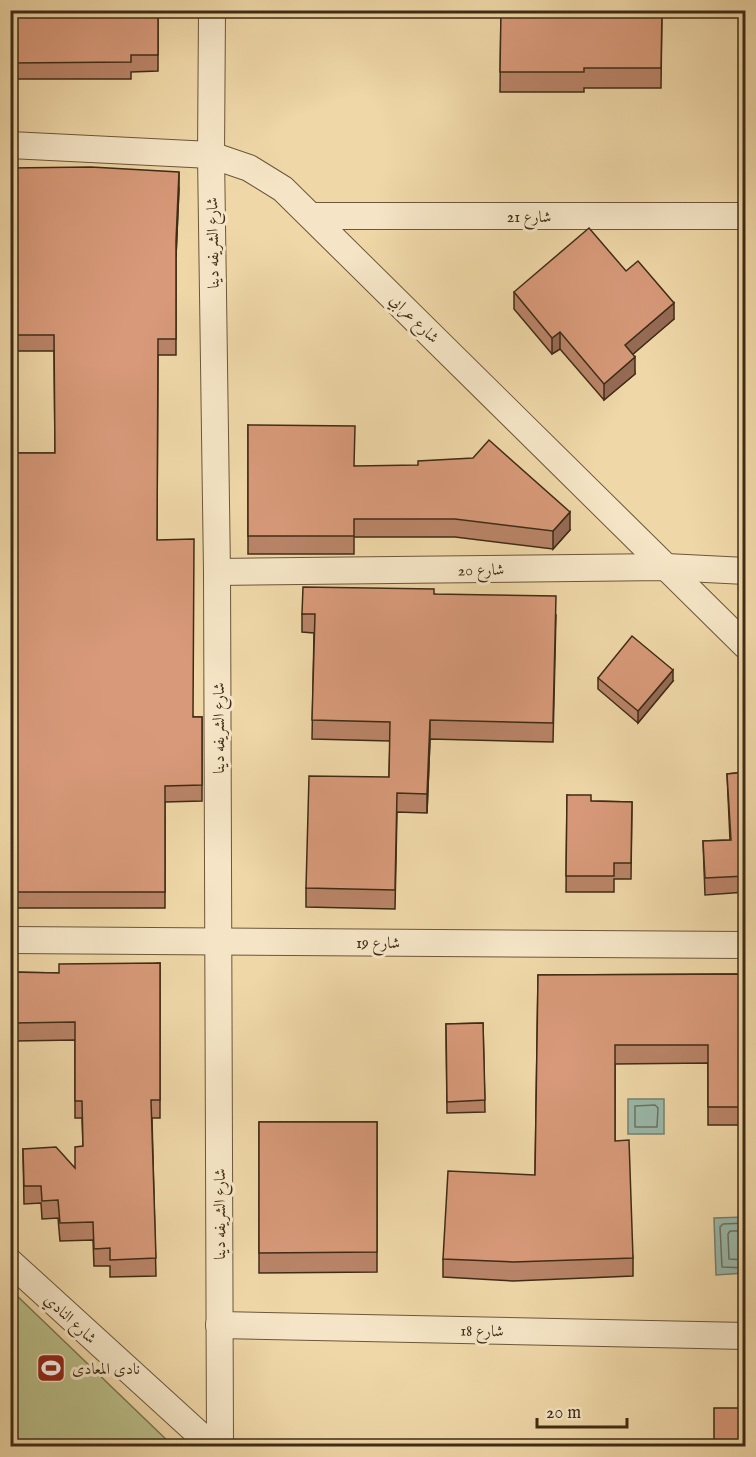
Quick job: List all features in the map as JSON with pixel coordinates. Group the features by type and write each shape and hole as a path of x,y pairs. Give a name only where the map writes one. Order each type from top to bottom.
{"street":[{"name":"شارع الشريفه دينا","path":"212,10 211,155 217,572 220,1446"},
{"name":"شارع عرابي","path":"10,146 211,155 249,168 283,189 746,646"},
{"name":"شارع 21","path":"312,216 746,216"},
{"name":"شارع 20","path":"217,572 666,567 746,571"},
{"name":"شارع 19","path":"10,940 746,945"},
{"name":"شارع النادي","path":"10,1262 212,1446"},
{"name":"شارع 18","path":"219,1325 746,1336"}],"green space":[{"name":"نادى المعادى","path":"11,1290 173,1446 11,1446"}],"water":[{"path":"628,1099 664,1099 664,1134 628,1134"},
{"path":"745,1217 745,1273 716,1275 714,1218"}],"building":[{"path":"10,10 158,10 158,55 131,55 131,62 10,63"},
{"path":"501,10 662,10 661,68 584,68 584,72 500,72"},
{"path":"742,69 746,69 746,141 744,141"},
{"path":"91,167 179,172 176,339 158,339 157,540 194,539 193,717 202,717 202,785 165,786 165,892 10,892 10,453 55,453 54,335 10,335 10,168"},
{"path":"589,228 626,271 638,261 674,303 625,345 635,357 604,384 560,332 552,338 514,292"},
{"path":"248,425 355,426 354,466 418,465 418,461 473,458 489,440 570,512 553,531 455,519 354,519 354,536 248,536"},
{"path":"303,587 434,589 434,594 556,596 553,723 430,720 427,794 397,793 395,890 306,888 309,776 389,777 390,722 312,720 315,614 302,614"},
{"path":"632,636 673,670 638,711 598,678"},
{"path":"746,772 746,876 705,878 703,841 731,840 727,774"},
{"path":"567,795 591,795 591,801 632,802 631,863 614,863 614,876 566,876"},
{"path":"160,963 160,1100 151,1100 156,1258 110,1260 110,1248 94,1249 93,1222 60,1223 58,1200 42,1201 41,1186 24,1186 23,1149 56,1147 75,1168 75,1147 83,1146 82,1101 75,1101 75,1022 14,1023 13,1102 10,1104 10,972 59,973 59,964"},
{"path":"746,974 746,1107 708,1107 708,1045 615,1045 615,1141 629,1140 633,1258 513,1262 443,1259 448,1171 535,1175 538,975"},
{"path":"483,1023 485,1100 447,1102 446,1024"},
{"path":"259,1122 377,1122 377,1252 259,1253"},
{"path":"714,1408 746,1408 746,1446 714,1446"}],"place":[{"name":"نادى المعادى","path":"51,1368"}]}
